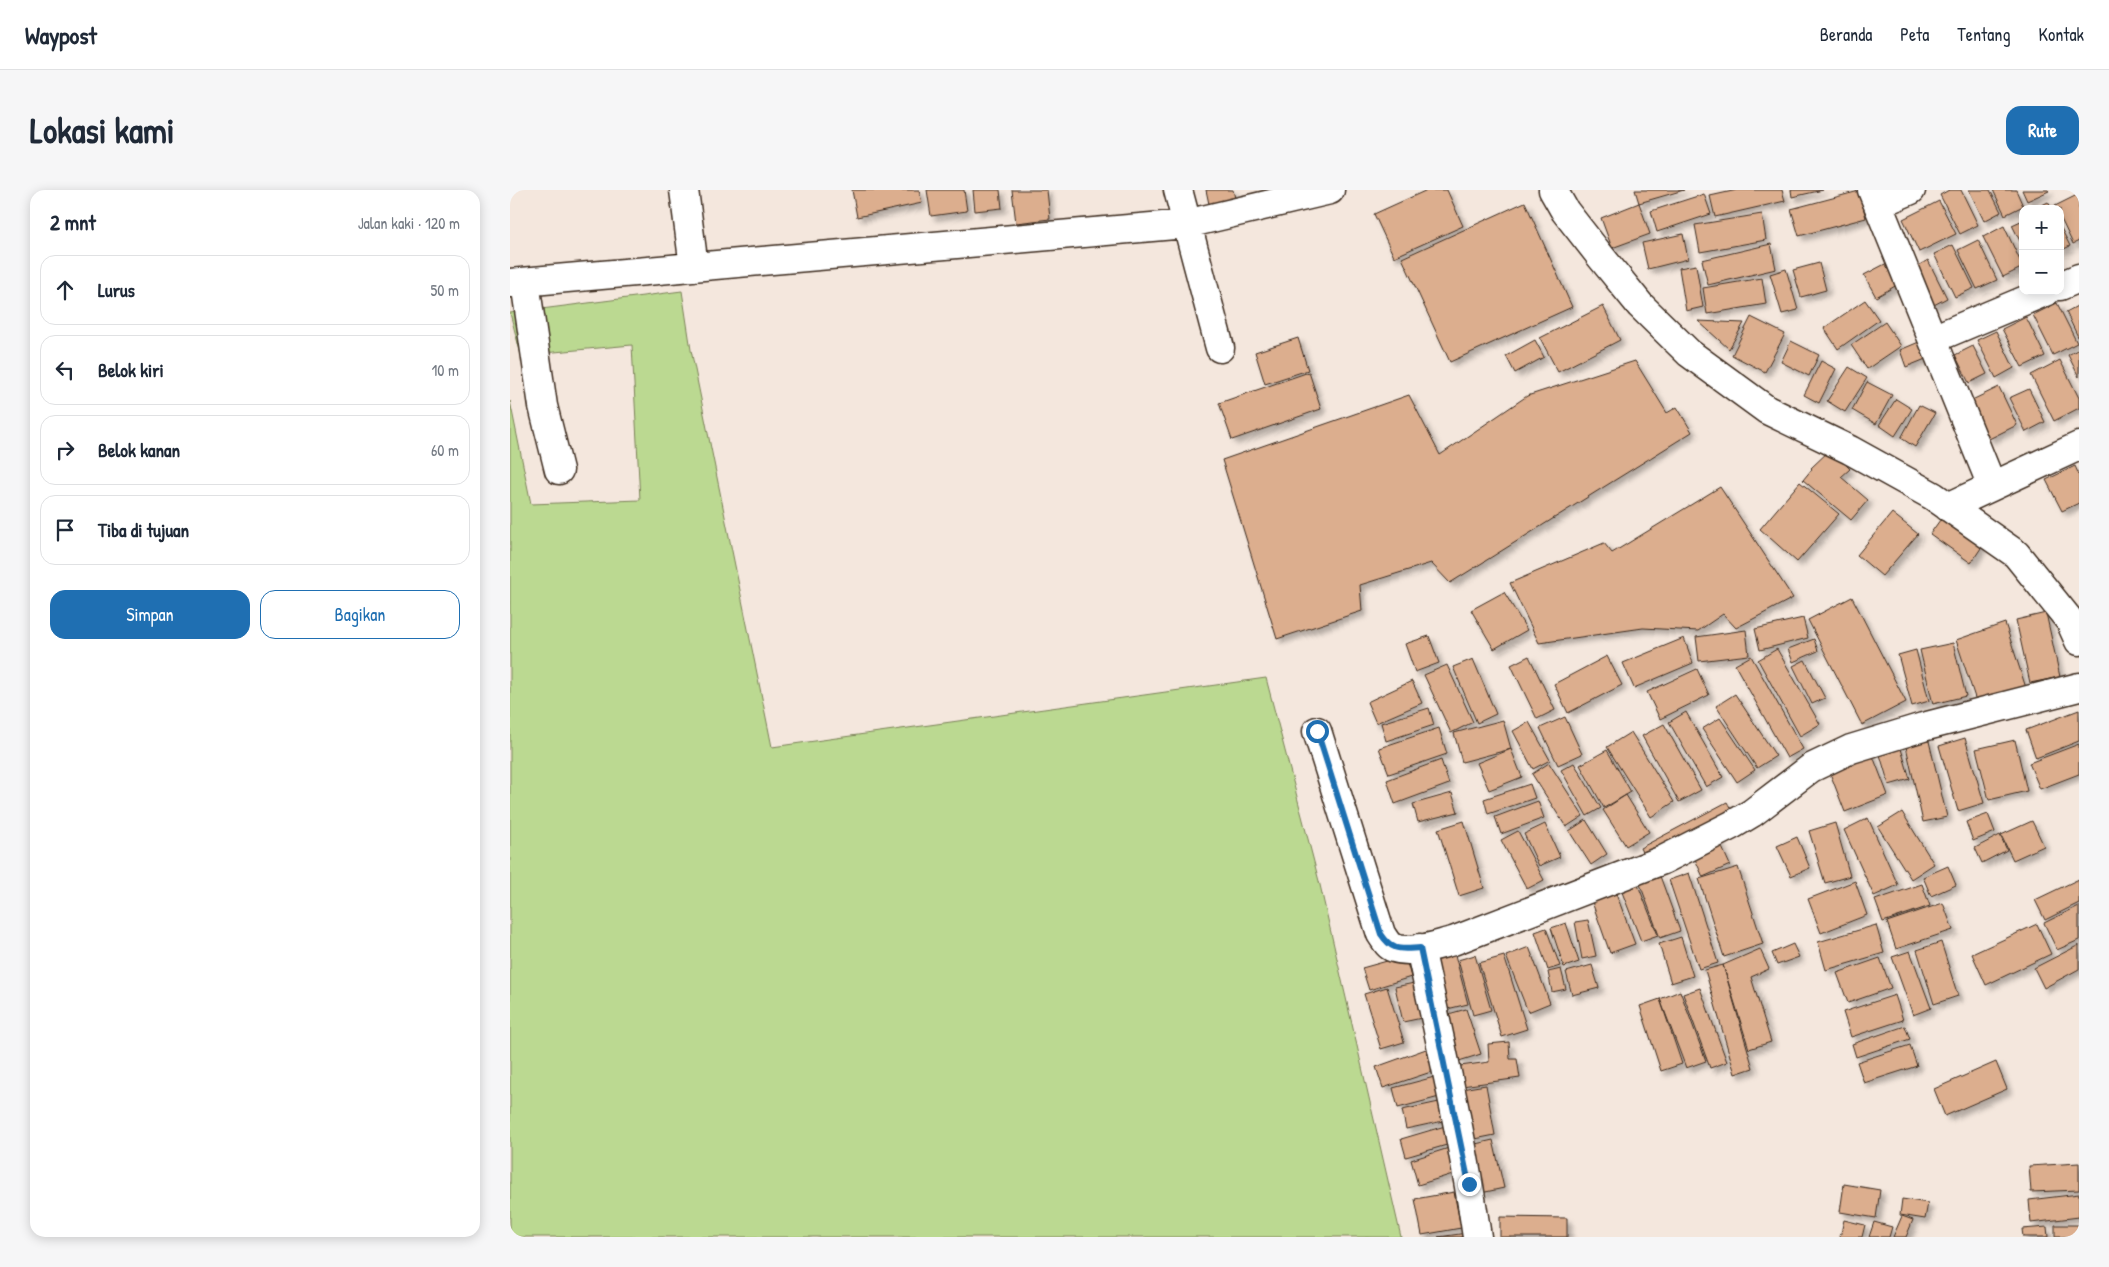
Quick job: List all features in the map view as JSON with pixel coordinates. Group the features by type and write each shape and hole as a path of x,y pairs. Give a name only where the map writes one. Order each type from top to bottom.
{"street":[{"path":"684,190 694,267"},
{"path":"1178,190 1220,348"},
{"path":"559,470 543,406 517,283 1186,224 1330,190"},
{"path":"1553,190 1565,211 1629,291 1690,353 1767,410 1850,450 1948,506 2016,554 2076,626"},
{"path":"1911,190 1875,197 1992,486"},
{"path":"2064,284 2079,278"},
{"path":"1933,340 2038,295"},
{"path":"1948,506 2079,446"},
{"path":"1317,731 1381,934 1388,945 1395,949 1420,948 1453,941 1663,860 1745,817 1811,768 1851,749 1923,727 2079,687"},
{"path":"1420,948 1450,1082 1477,1237"}],"green space":[{"path":"682,291 691,350 772,747 1266,678 1320,885 1401,1237 510,1237 510,401 531,504 640,500 632,345 521,355 510,313"}],"building":[{"path":"852,190 919,190 922,203 857,217"},
{"path":"927,190 964,190 967,211 931,216"},
{"path":"973,190 1000,190 1002,208 975,211"},
{"path":"1012,190 1047,190 1050,219 1016,223"},
{"path":"1206,190 1233,190 1235,198 1209,204"},
{"path":"1427,190 1447,190 1463,226 1394,257 1374,214"},
{"path":"1635,190 1684,190 1639,203"},
{"path":"1737,190 1782,190 1785,201 1715,217 1710,196"},
{"path":"1791,190 1823,190 1792,197"},
{"path":"1949,190 1961,190 1978,225 1960,234 1940,195"},
{"path":"1969,190 1990,190 2001,212 1984,221"},
{"path":"1993,190 2016,190 2023,205 2019,205 2019,208 2005,215"},
{"path":"2022,190 2048,190 2049,191 2027,201"},
{"path":"1859,191 1866,218 1799,236 1791,209"},
{"path":"1704,194 1711,214 1657,232 1651,211"},
{"path":"2077,195 2079,200 2079,241 2073,244 2064,225 2064,205 2057,205"},
{"path":"1939,201 1956,234 1919,252 1903,219"},
{"path":"1525,202 1572,307 1450,362 1402,258"},
{"path":"1639,203 1650,234 1612,248 1601,218"},
{"path":"1762,214 1766,240 1700,252 1695,225"},
{"path":"2019,222 2019,239 2012,225"},
{"path":"2004,226 2019,258 2019,269 2003,277 1983,237"},
{"path":"1683,234 1688,259 1648,269 1642,243"},
{"path":"2064,234 2070,246 2064,249"},
{"path":"1978,240 1997,280 1977,289 1958,250"},
{"path":"1771,244 1776,269 1708,285 1702,260"},
{"path":"1953,245 1974,288 1955,297 1934,254"},
{"path":"1928,260 1947,298 1932,306 1914,268"},
{"path":"1819,263 1826,290 1801,297 1793,270"},
{"path":"1885,264 1897,285 1876,297 1864,275"},
{"path":"1696,265 1703,307 1686,311 1679,268"},
{"path":"1786,269 1798,310 1782,314 1770,274"},
{"path":"1762,278 1766,304 1707,314 1703,288"},
{"path":"1865,300 1879,320 1838,349 1824,328"},
{"path":"2057,303 2077,343 2053,355 2033,315"},
{"path":"2079,305 2079,339 2066,312"},
{"path":"1603,306 1620,340 1558,372 1540,338"},
{"path":"1751,317 1785,334 1765,372 1732,355"},
{"path":"2026,317 2045,356 2022,367 2002,329"},
{"path":"1698,321 1744,323 1729,349"},
{"path":"1885,322 1901,346 1867,369 1851,345"},
{"path":"1996,331 2014,368 1996,378 1977,340"},
{"path":"1298,338 1308,370 1265,384 1255,352"},
{"path":"1926,339 1933,356 1906,367 1900,350"},
{"path":"1535,340 1544,357 1515,373 1506,356"},
{"path":"1791,341 1819,355 1809,376 1781,362"},
{"path":"1973,346 1987,374 1969,383 1955,355"},
{"path":"2079,349 2079,377 2068,355"},
{"path":"2060,360 2079,398 2079,408 2054,421 2031,375"},
{"path":"1635,361 1667,413 1677,407 1692,432 1450,583 1431,563 1360,585 1362,611 1277,639 1222,460 1409,395 1440,455 1527,396"},
{"path":"1821,361 1836,369 1819,403 1804,395"},
{"path":"1849,367 1867,378 1845,412 1827,401"},
{"path":"1309,372 1321,409 1232,440 1219,403"},
{"path":"1867,382 1892,395 1876,424 1852,410"},
{"path":"1999,387 2017,425 1989,439 1970,401"},
{"path":"2029,389 2045,422 2026,432 2009,398"},
{"path":"1896,399 1912,409 1895,436 1879,425"},
{"path":"1919,405 1935,413 1915,447 1901,438"},
{"path":"1831,449 1850,469 1841,477 1868,500 1851,520 1803,480 1811,468"},
{"path":"2075,466 2079,475 2079,503 2062,511 2046,480"},
{"path":"1800,482 1839,514 1797,562 1760,529"},
{"path":"1720,487 1793,598 1736,628 1723,614 1698,631 1643,628 1539,643 1510,583 1604,543 1612,553"},
{"path":"1892,513 1918,534 1882,576 1857,555"},
{"path":"1945,513 1985,542 1971,563 1930,534"},
{"path":"1504,592 1527,630 1494,649 1471,610"},
{"path":"1852,597 1906,702 1862,725 1808,620"},
{"path":"2046,613 2060,677 2030,683 2016,620"},
{"path":"1803,618 1808,638 1760,650 1755,629"},
{"path":"2005,623 2027,691 1978,707 1956,640"},
{"path":"1746,630 1749,655 1699,661 1696,637"},
{"path":"1429,636 1439,663 1415,672 1405,644"},
{"path":"1684,638 1693,663 1634,688 1623,663"},
{"path":"1814,639 1818,651 1793,662 1788,649"},
{"path":"1953,643 1966,696 1933,704 1920,650"},
{"path":"1777,649 1820,724 1800,736 1758,660"},
{"path":"1916,650 1929,701 1912,706 1898,655"},
{"path":"1529,656 1555,710 1537,719 1511,665"},
{"path":"1607,656 1622,685 1568,713 1554,684"},
{"path":"1751,656 1803,749 1787,758 1735,665"},
{"path":"1473,659 1496,714 1477,723 1453,667"},
{"path":"1805,660 1825,698 1812,704 1793,666"},
{"path":"1447,665 1473,722 1451,733 1424,675"},
{"path":"1697,669 1709,695 1660,719 1647,692"},
{"path":"1412,681 1422,703 1376,723 1367,702"},
{"path":"1735,694 1776,756 1757,768 1716,706"},
{"path":"1429,708 1434,725 1386,741 1381,723"},
{"path":"2079,710 2079,741 2036,758 2026,730"},
{"path":"1686,712 1723,777 1706,787 1669,722"},
{"path":"1565,717 1582,754 1558,765 1540,728"},
{"path":"1720,718 1755,770 1737,782 1702,729"},
{"path":"1503,720 1511,749 1462,762 1454,733"},
{"path":"1529,722 1550,760 1533,769 1513,731"},
{"path":"1664,724 1701,790 1679,802 1642,736"},
{"path":"1439,728 1447,754 1389,774 1379,748"},
{"path":"1631,732 1674,802 1651,817 1607,747"},
{"path":"1928,737 1947,817 1923,822 1905,742"},
{"path":"1965,738 1984,803 1958,811 1939,746"},
{"path":"2015,740 2027,791 1989,800 1976,749"},
{"path":"1899,742 1910,779 1889,785 1878,748"},
{"path":"2079,744 2079,774 2040,789 2029,763"},
{"path":"1511,749 1522,777 1489,790 1477,763"},
{"path":"1607,750 1631,792 1604,808 1580,765"},
{"path":"1871,751 1888,795 1845,812 1828,768"},
{"path":"1441,760 1449,784 1395,804 1387,780"},
{"path":"1549,763 1583,816 1566,827 1532,774"},
{"path":"1574,763 1601,808 1587,816 1561,770"},
{"path":"1530,784 1535,798 1488,814 1484,799"},
{"path":"1452,793 1458,812 1418,822 1413,804"},
{"path":"1626,795 1649,832 1626,846 1603,810"},
{"path":"1538,801 1544,818 1501,834 1495,817"},
{"path":"1727,802 1736,818 1648,865 1640,848"},
{"path":"1902,812 1934,864 1911,879 1878,827"},
{"path":"1988,814 1995,832 1973,841 1966,822"},
{"path":"1868,818 1898,885 1874,896 1844,830"},
{"path":"1586,820 1607,854 1591,865 1569,831"},
{"path":"1464,821 1484,888 1459,896 1438,829"},
{"path":"2032,821 2044,846 2013,860 2001,835"},
{"path":"1835,823 1850,876 1825,883 1809,831"},
{"path":"1545,824 1560,857 1539,866 1524,834"},
{"path":"1518,831 1544,880 1527,889 1501,840"},
{"path":"2000,835 2007,850 1982,863 1975,848"},
{"path":"1717,836 1730,865 1703,877 1690,848"},
{"path":"1797,837 1810,868 1791,876 1777,846"},
{"path":"1948,866 1956,885 1931,896 1923,877"},
{"path":"1738,867 1763,944 1724,957 1699,879"},
{"path":"1689,873 1718,963 1699,969 1669,880"},
{"path":"1660,876 1680,931 1660,938 1640,884"},
{"path":"2079,879 2079,903 2045,920 2035,900"},
{"path":"1636,880 1658,935 1641,941 1620,887"},
{"path":"1855,881 1867,915 1821,933 1808,899"},
{"path":"1922,884 1930,906 1883,922 1875,900"},
{"path":"1616,893 1635,944 1610,953 1592,902"},
{"path":"1943,903 1953,930 1896,949 1887,922"},
{"path":"2079,906 2079,940 2057,950 2044,923"},
{"path":"1588,920 1596,956 1582,959 1575,922"},
{"path":"1566,923 1579,962 1564,967 1551,928"},
{"path":"2037,924 2051,954 1986,985 1972,954"},
{"path":"1876,925 1884,953 1826,970 1818,942"},
{"path":"1546,928 1560,966 1548,970 1535,932"},
{"path":"1681,937 1693,976 1671,983 1659,944"},
{"path":"1941,942 1958,996 1934,1004 1917,950"},
{"path":"1793,944 1799,957 1777,965 1772,953"},
{"path":"2079,945 2079,969 2044,988 2034,968"},
{"path":"1529,947 1550,1003 1528,1012 1506,956"},
{"path":"1760,949 1769,969 1751,977 1771,1042 1749,1049 1723,965"},
{"path":"1910,951 1931,1008 1913,1015 1892,957"},
{"path":"1455,955 1468,1004 1443,1010 1430,962"},
{"path":"1475,955 1491,1010 1473,1015 1458,960"},
{"path":"1405,956 1411,977 1369,990 1362,968"},
{"path":"1504,956 1527,1029 1502,1037 1479,963"},
{"path":"1880,958 1891,988 1848,1003 1837,973"},
{"path":"1592,965 1599,988 1572,995 1566,972"},
{"path":"1723,965 1753,1068 1735,1074 1705,970"},
{"path":"1561,969 1566,989 1552,992 1548,972"},
{"path":"1414,983 1422,1018 1403,1022 1395,987"},
{"path":"1387,987 1404,1042 1381,1049 1364,994"},
{"path":"1700,988 1727,1062 1710,1068 1683,994"},
{"path":"1680,991 1706,1061 1686,1068 1660,999"},
{"path":"1895,995 1903,1020 1851,1037 1843,1012"},
{"path":"1660,999 1682,1064 1661,1071 1640,1006"},
{"path":"1466,1009 1481,1054 1459,1061 1445,1015"},
{"path":"1905,1026 1910,1039 1856,1057 1852,1044"},
{"path":"1509,1042 1510,1059 1517,1059 1520,1078 1462,1086 1460,1066 1489,1062 1488,1044"},
{"path":"1910,1045 1917,1066 1864,1083 1857,1062"},
{"path":"1426,1049 1434,1071 1383,1088 1376,1067"},
{"path":"1996,1062 2007,1089 1945,1116 1934,1089"},
{"path":"1438,1076 1443,1096 1398,1108 1393,1088"},
{"path":"1486,1085 1495,1135 1470,1140 1461,1089"},
{"path":"1439,1102 1443,1121 1406,1129 1402,1110"},
{"path":"1445,1126 1450,1144 1406,1157 1401,1139"},
{"path":"1493,1140 1504,1188 1481,1193 1471,1145"},
{"path":"1452,1147 1459,1172 1418,1185 1411,1160"},
{"path":"2079,1163 2079,1190 2031,1192 2029,1166"},
{"path":"1844,1184 1880,1190 1876,1218 1840,1212"},
{"path":"1454,1192 1461,1228 1422,1235 1415,1199"},
{"path":"2079,1194 2079,1217 2031,1223 2029,1200"},
{"path":"1902,1199 1928,1203 1925,1219 1900,1215"},
{"path":"1902,1216 1913,1220 1906,1237 1893,1237"},
{"path":"1500,1217 1567,1218 1567,1237 1500,1237"},
{"path":"1844,1220 1865,1225 1862,1237 1840,1237"},
{"path":"1874,1222 1892,1227 1889,1237 1869,1237"},
{"path":"2055,1225 2079,1225 2079,1237 2055,1237"},
{"path":"2047,1227 2048,1237 2023,1237 2022,1229"},
{"path":"1467,1233 1468,1237 1438,1237"}],"route":[{"path":"1317,731 1381,934 1388,945 1395,949 1420,948 1448,1073 1469,1184"}]}
